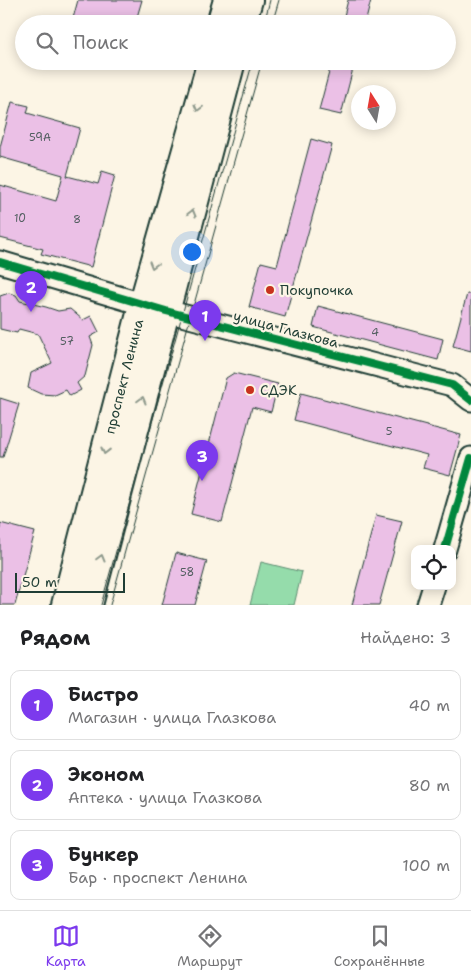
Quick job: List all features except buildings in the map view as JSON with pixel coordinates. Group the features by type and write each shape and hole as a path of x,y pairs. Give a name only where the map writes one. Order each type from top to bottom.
{"main road":[{"path":"223,15 227,0"},
{"path":"245,15 249,0"},
{"name":"проспект Ленина","path":"89,605 208,70"},
{"name":"проспект Ленина","path":"65,605 154,306 229,70"}],"street":[{"name":"улица Глазкова","path":"0,262 154,306 452,385 471,400"},
{"path":"446,545 471,458"},
{"path":"428,605 433,590"}],"green space":[{"path":"261,562 302,572 294,605 250,605"}],"tram line":[{"path":"266,15 270,0"},
{"path":"275,15 279,0"},
{"path":"101,605 250,70"},
{"path":"110,605 259,70"}],"cycle path":[{"path":"0,262 166,311 452,385 471,400"},
{"path":"446,545 471,458"}],"place":[{"name":"Покупочка","path":"270,290"},
{"name":"Эконом","path":"31,312"},
{"name":"Бистро","path":"205,341"},
{"name":"СДЭК","path":"250,390"},
{"name":"Бункер","path":"202,481"}]}
